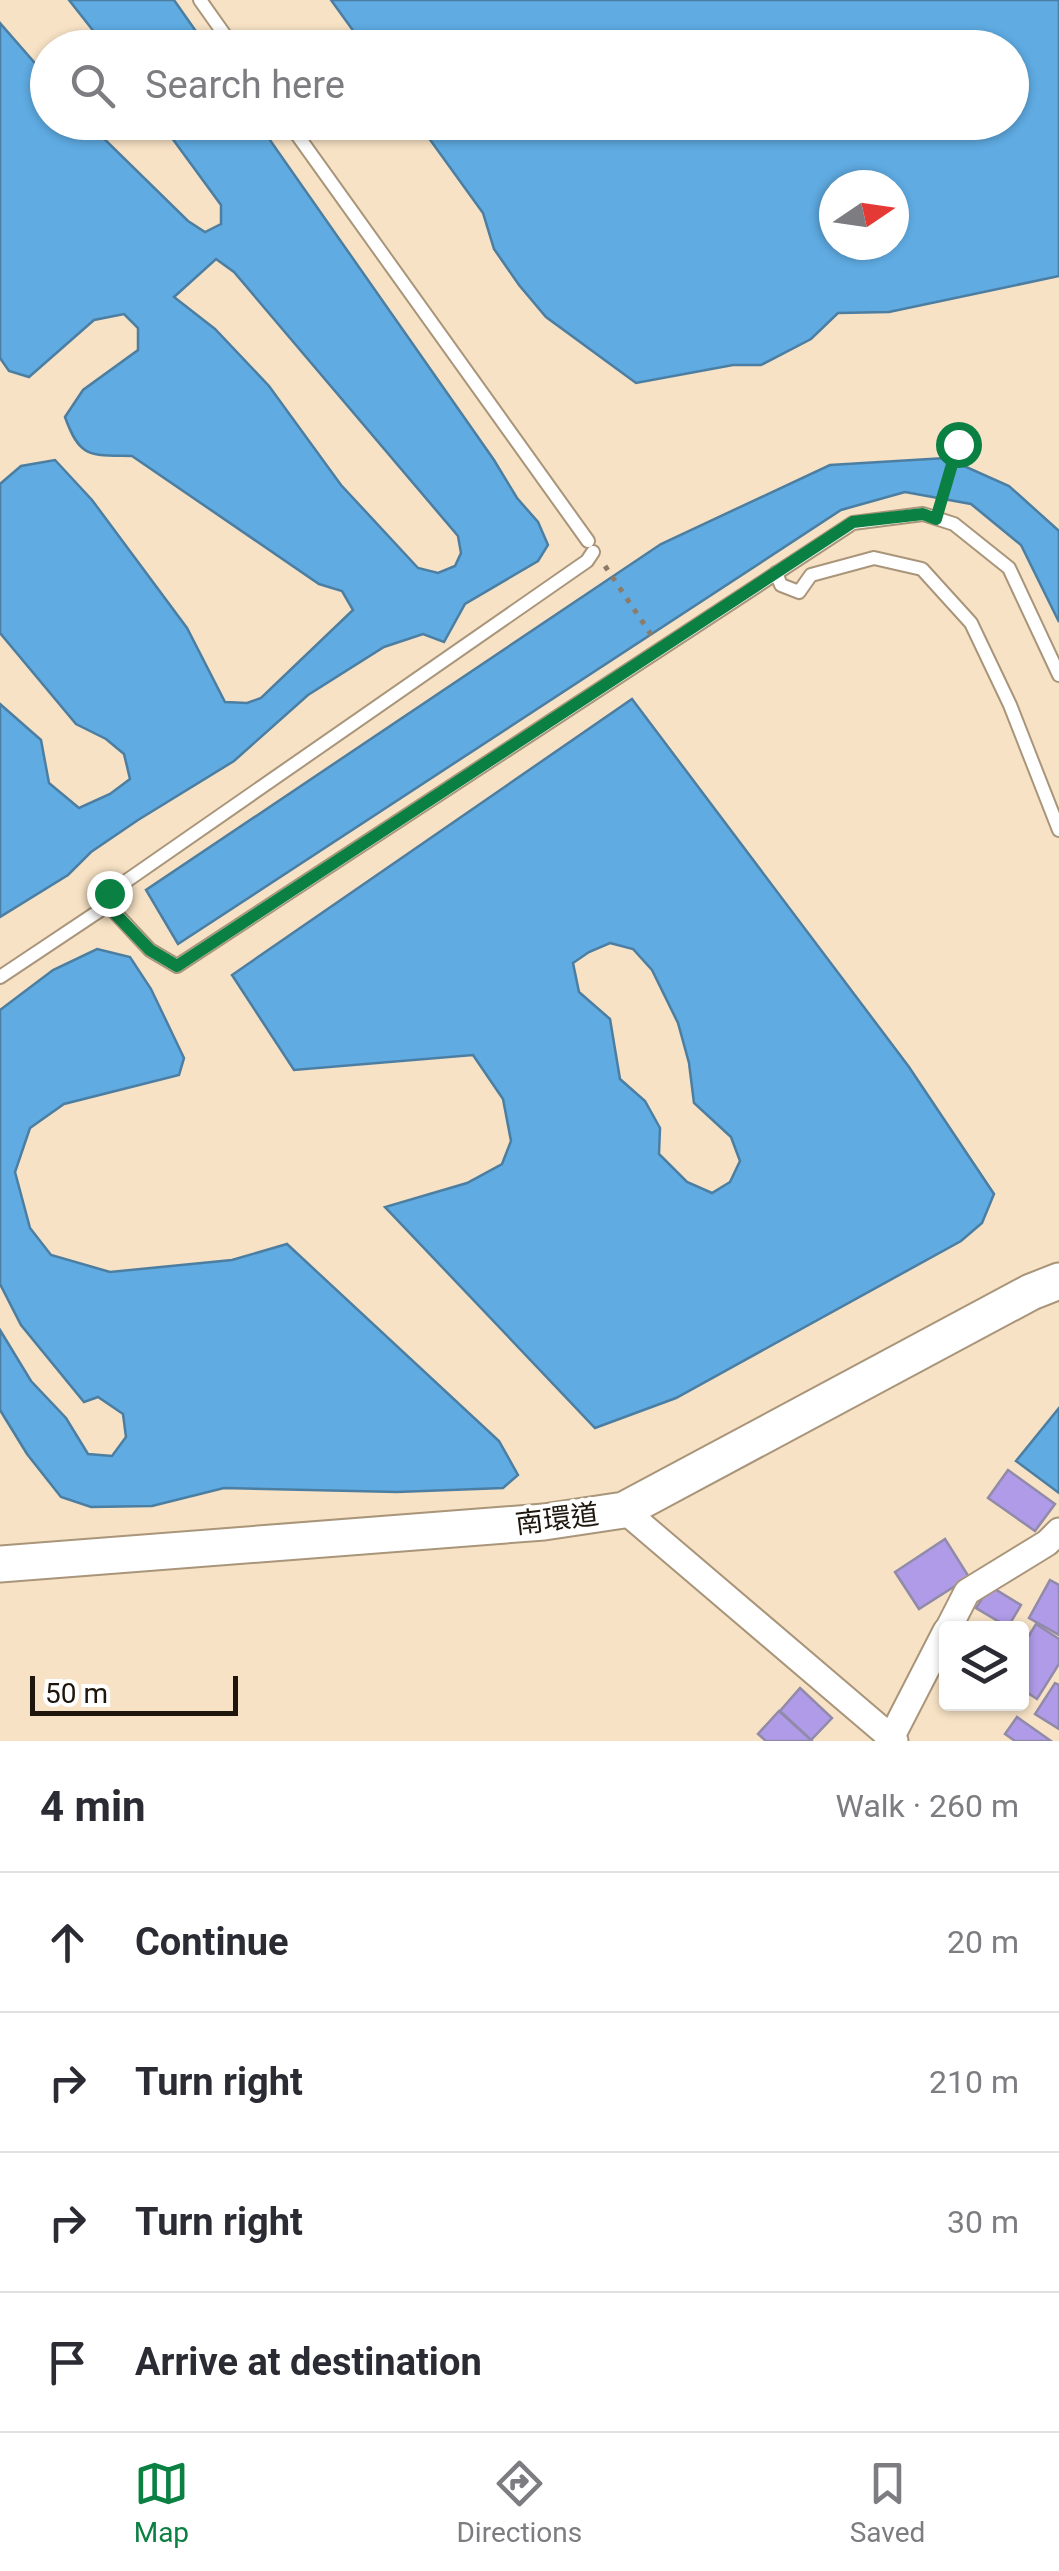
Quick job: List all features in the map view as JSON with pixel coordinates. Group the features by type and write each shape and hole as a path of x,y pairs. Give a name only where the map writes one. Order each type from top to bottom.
{"street":[{"name":"南環道","path":"0,1564 544,1522 624,1510 1031,1292 1059,1281"},
{"path":"624,1510 893,1739 939,1646"},
{"path":"952,1621 967,1592 1047,1543 1059,1531"}],"lane":[{"path":"200,0 221,30"},
{"path":"301,140 595,552 109,893 108,906 150,950 177,966 658,646 853,522 923,514 954,524 1009,568 1059,674"},
{"path":"776,573 781,586 799,592 811,575 874,558 922,569 971,622 1010,705 1059,830"},
{"path":"1044,790 1059,784"},
{"path":"0,977 108,906"}],"path":[{"path":"937,516 958,444"},
{"path":"595,552 658,646"}],"water":[{"path":"69,0 174,0 195,30 93,30"},
{"path":"331,0 1059,0 1059,276 889,312 838,313 811,339 761,365 733,365 636,383 546,317 494,249 483,213 430,140 1029,140 1029,30 353,30"},
{"path":"0,23 30,57 30,140 105,140 188,221 205,232 221,224 221,205 173,140 270,140 517,498 538,522 548,545 538,561 465,604 444,642 423,634 384,647 308,695 234,761 138,820 91,852 68,875 0,917 0,704 41,740 49,783 79,808 110,794 130,779 124,754 106,739 76,724 0,633 0,484 21,466 55,460 92,500 187,628 225,702 247,703 261,698 353,610 342,591 319,584 132,456 88,452 76,441 65,417 83,390 138,350 138,328 124,314 94,320 29,377 9,371 0,358","holes":["216,259 234,272 458,536 461,553 455,566 438,573 418,568 341,485 269,386 215,329 174,297"]},
{"path":"946,458 1009,486 1059,531 1059,622 1021,545 971,504 905,492 841,510 178,944 146,890 661,544 830,465"},
{"path":"632,699 909,1067 994,1194 982,1223 961,1241 676,1398 595,1428 385,1207 467,1183 502,1164 511,1141 503,1099 473,1055 294,1070 232,975","holes":["610,943 633,949 652,970 678,1023 694,1103 731,1137 740,1161 730,1182 712,1193 687,1182 659,1154 660,1128 645,1101 620,1079 610,1019 579,992 573,963"]},
{"path":"97,949 130,957 151,989 184,1058 179,1075 64,1104 30,1128 15,1172 30,1228 51,1255 110,1272 232,1260 287,1244 499,1441 518,1475 503,1488 397,1492 224,1488 152,1506 91,1507 61,1497 27,1454 0,1410 0,1330 31,1381 66,1418 88,1454 112,1456 126,1437 123,1414 98,1397 84,1402 21,1325 0,1284 0,1010 53,970"},
{"path":"1059,1408 1059,1493 1016,1461"}],"building":[{"path":"1008,1470 1055,1504 1035,1531 988,1498"},
{"path":"945,1539 969,1577 919,1609 895,1572"},
{"path":"1050,1580 1059,1585 1059,1635 1029,1618"},
{"path":"990,1586 1021,1605 1012,1621 998,1621 976,1608"},
{"path":"1036,1624 1059,1639 1059,1664 1037,1699 1029,1694 1029,1636"},
{"path":"1055,1683 1059,1685 1059,1729 1035,1714"},
{"path":"800,1688 832,1718 811,1740 780,1711"},
{"path":"779,1711 812,1741 766,1741 758,1734"},
{"path":"1017,1717 1051,1741 1015,1741 1005,1734"}],"route":[{"path":"109,893 108,906 150,950 177,966 853,522 923,514 936,519 958,444"}]}
